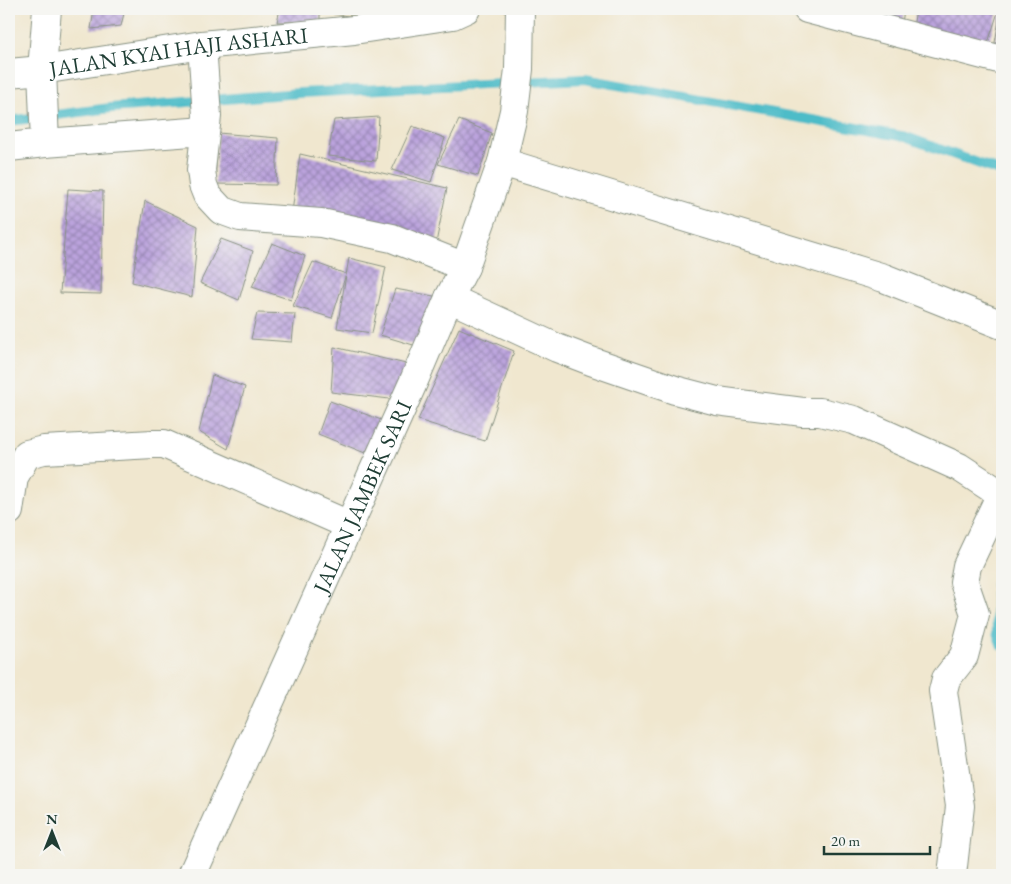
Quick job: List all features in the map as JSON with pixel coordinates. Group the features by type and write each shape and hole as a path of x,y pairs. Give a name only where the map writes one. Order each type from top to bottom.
{"street":[{"path":"45,142 42,80 47,9"},
{"name":"JALAN KYAI HAJI ASHARI","path":"9,73 42,80 453,15 466,9"},
{"name":"JALAN JAMBEK SARI","path":"192,875 413,384 449,298 465,267 502,162 514,111 519,69 520,9"},
{"path":"807,9 1002,60"},
{"path":"203,56 206,123 201,170 203,185 207,195 221,210 240,217 321,223 392,238 465,267"},
{"path":"9,147 206,123"},
{"path":"502,162 884,278 1002,324"},
{"path":"449,298 574,354 674,390 717,401 803,412 820,412 854,420 959,467 1002,495 967,566 964,582 975,614 964,656 946,680 943,691 960,806 952,875"},
{"path":"9,511 14,477 27,454 44,450 164,444 349,525"}],"building":[{"path":"94,9 125,9 121,26 91,29"},
{"path":"280,9 320,9 320,22 277,22"},
{"path":"334,9 366,9 365,18 333,14"},
{"path":"370,9 414,9 369,15"},
{"path":"844,9 904,9 902,24"},
{"path":"916,9 999,9 987,46 913,28"},
{"path":"1002,9 1002,50 994,48"},
{"path":"379,117 376,161 328,156 334,120"},
{"path":"459,120 492,133 478,176 438,164"},
{"path":"412,126 445,138 431,182 392,170"},
{"path":"218,133 278,138 276,185 215,184"},
{"path":"300,154 447,188 436,243 292,212"},
{"path":"68,189 103,191 101,294 60,293"},
{"path":"145,201 198,226 192,297 132,282"},
{"path":"221,239 253,251 239,300 200,283"},
{"path":"272,243 305,256 291,300 252,287"},
{"path":"349,258 386,267 372,333 337,328"},
{"path":"313,262 346,274 332,318 293,306"},
{"path":"395,289 434,296 420,347 380,335"},
{"path":"257,313 295,314 292,342 251,339"},
{"path":"459,328 514,351 485,441 418,420"},
{"path":"334,347 406,364 398,400 331,392"},
{"path":"212,375 245,387 228,449 199,432"},
{"path":"330,401 384,421 365,453 318,434"}],"waterway":[{"path":"9,121 111,108 300,93 585,79 906,137 1002,172"},
{"path":"1002,570 996,584 997,633 1002,646"}]}
